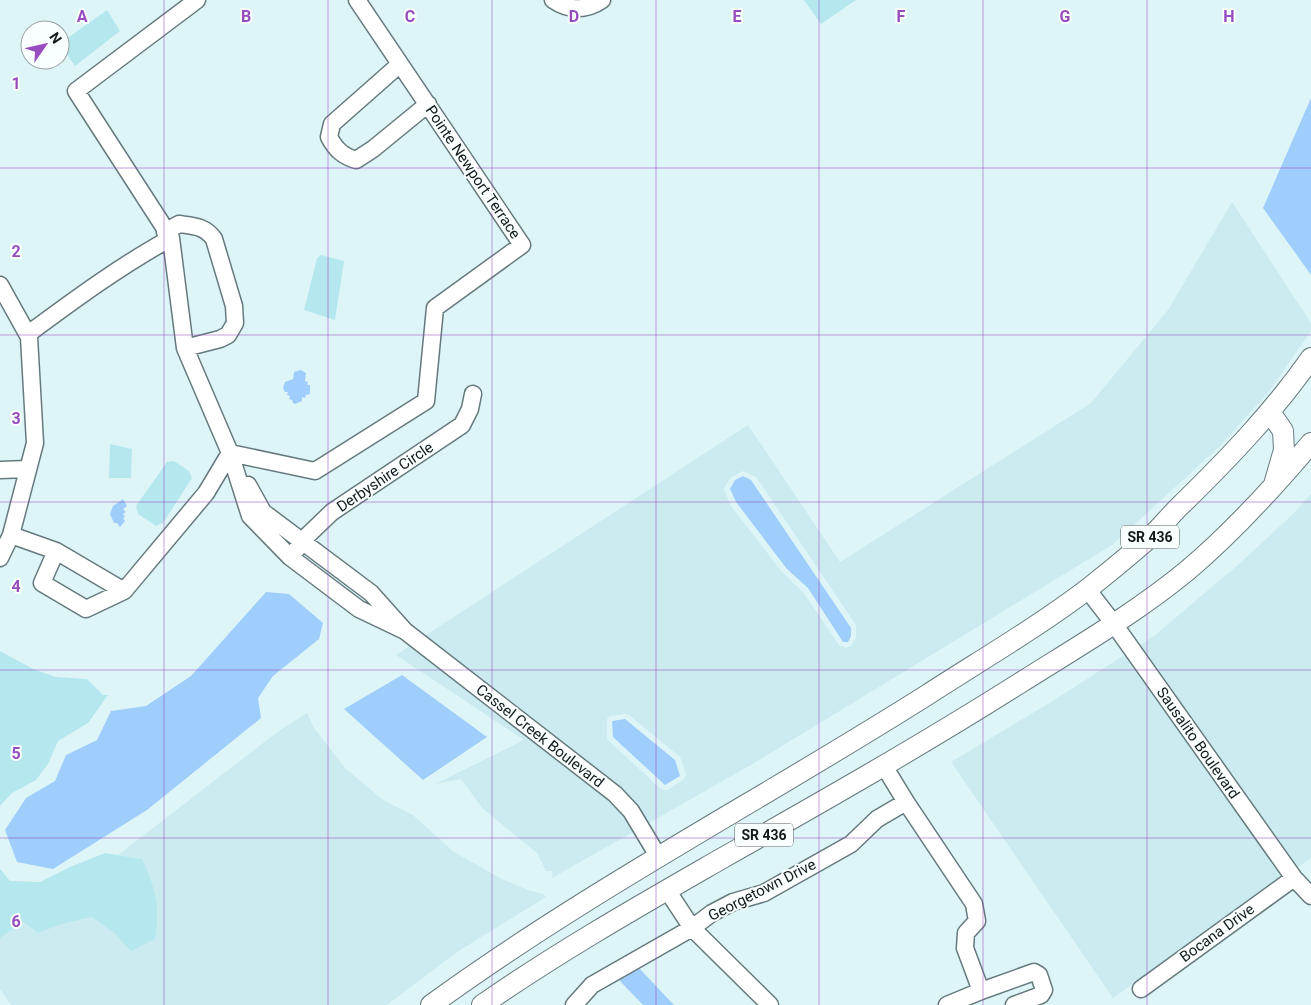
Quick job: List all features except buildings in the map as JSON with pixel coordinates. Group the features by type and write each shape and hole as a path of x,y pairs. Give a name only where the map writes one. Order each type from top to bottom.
{"main road":[{"name":"SR 436","path":"431,1005 486,964 658,856 868,733 1014,639 1087,589 1150,537 1270,412 1311,358"},
{"path":"1270,412 1283,431 1284,450 1273,487"},
{"name":"SR 436","path":"482,1005 612,922 884,766 999,697 1139,608 1189,569 1273,487 1311,444"}],"street":[{"path":"56,551 42,583 86,609 124,590 206,493 230,453 185,348 168,235 76,91 197,0"},
{"name":"Pointe Newport Terrace","path":"230,453 316,471 426,401 435,308 522,245 357,0"},
{"path":"553,0 560,5 575,9 587,7 602,0"},
{"path":"400,64 332,124 329,137 334,146 343,156 356,160 373,150 428,104"},
{"path":"28,334 99,282 142,254 168,235 179,224 198,227 209,232 214,239 234,306 235,323 228,335 220,340 185,348"},
{"path":"0,284 28,334 35,443 11,535 0,558"},
{"name":"Derbyshire Circle","path":"290,557 320,522 332,512 462,425 470,409 473,394"},
{"name":"Cassel Creek Boulevard","path":"230,453 262,512 371,593 405,631 615,794 631,811 658,856"},
{"name":"Cassel Creek Boulevard","path":"230,453 250,516 290,557 359,609 405,631"},
{"path":"0,470 28,469"},
{"path":"11,535 56,551 124,590"},
{"name":"Sausalito Boulevard","path":"1087,589 1114,624 1294,878 1311,896"},
{"path":"884,766 974,904 976,921 966,933 964,948 981,991"},
{"name":"Georgetown Drive","path":"574,1005 592,985 692,928 712,913 732,902 764,893 851,844 877,819 906,802"},
{"name":"Bocana Drive","path":"1141,989 1294,878"},
{"name":"Georgetown Drive","path":"668,890 692,928 770,1005"},
{"path":"946,1005 1034,972 1039,975 1044,990 1041,995 1014,1005"}],"shaded area":[{"path":"804,0 856,0 821,24"},
{"path":"107,10 120,31 75,66 70,59 70,36"},
{"path":"1311,98 1311,275 1263,208"},
{"path":"1232,202 1311,323 1311,331 1268,393 1218,448 1112,545 756,762 647,824 423,637 748,425 840,562 1091,403 1168,310","holes":["743,471 756,477 856,625 856,637 851,646 846,648 839,645 803,592 782,572 731,506 724,490 725,487 730,478","629,715 680,757 686,774 684,779 668,790 661,789 609,741 607,738 607,719 610,716"]},
{"path":"321,255 344,261 335,320 304,310 317,258"},
{"path":"301,370 306,373 305,381 308,382 307,385 310,385 310,394 306,395 305,398 302,397 302,401 295,404 289,399 288,392 285,392 283,388 285,382 293,379 294,372"},
{"path":"110,444 132,449 131,478 109,478"},
{"path":"174,461 189,471 192,478 163,523 156,526 138,514 136,506 167,462"},
{"path":"743,476 751,480 851,628 851,636 848,642 843,642 808,588 787,569 736,502 730,489 735,480"},
{"path":"1311,494 1311,858 1113,998 951,762 1051,702 1154,636 1239,564 1292,515"},
{"path":"123,499 127,506 123,509 126,512 123,514 125,521 120,527 117,523 114,523 110,514 113,506"},
{"path":"266,592 289,594 323,623 319,639 273,676 258,698 261,718 147,810 53,869 17,862 5,830 26,798 55,781 66,755 97,740 111,711 146,706 191,676"},
{"path":"411,645 610,799 625,815 635,831 552,878 553,871 546,871 537,853 483,809 461,779 435,784 524,740 396,655"},
{"path":"0,651 33,669 56,677 87,679 103,695 108,695 88,723 58,741 48,764 36,780 12,793 0,806"},
{"path":"402,675 487,737 423,780 344,709"},
{"path":"307,713 314,728 345,768 383,800 413,815 454,852 502,879 543,894 546,897 457,952 387,1005 11,1005 0,989 0,938 23,922 38,933 62,924 92,917 114,933 131,950 142,859 118,855 280,730"},
{"path":"625,719 675,760 680,776 665,785 613,737 612,721"},
{"path":"105,853 142,859 156,898 155,939 131,951 114,933 92,917 62,924 38,933 23,922 0,938 0,869 10,881 40,882"},
{"path":"638,967 674,1005 643,1005 619,980"}]}
